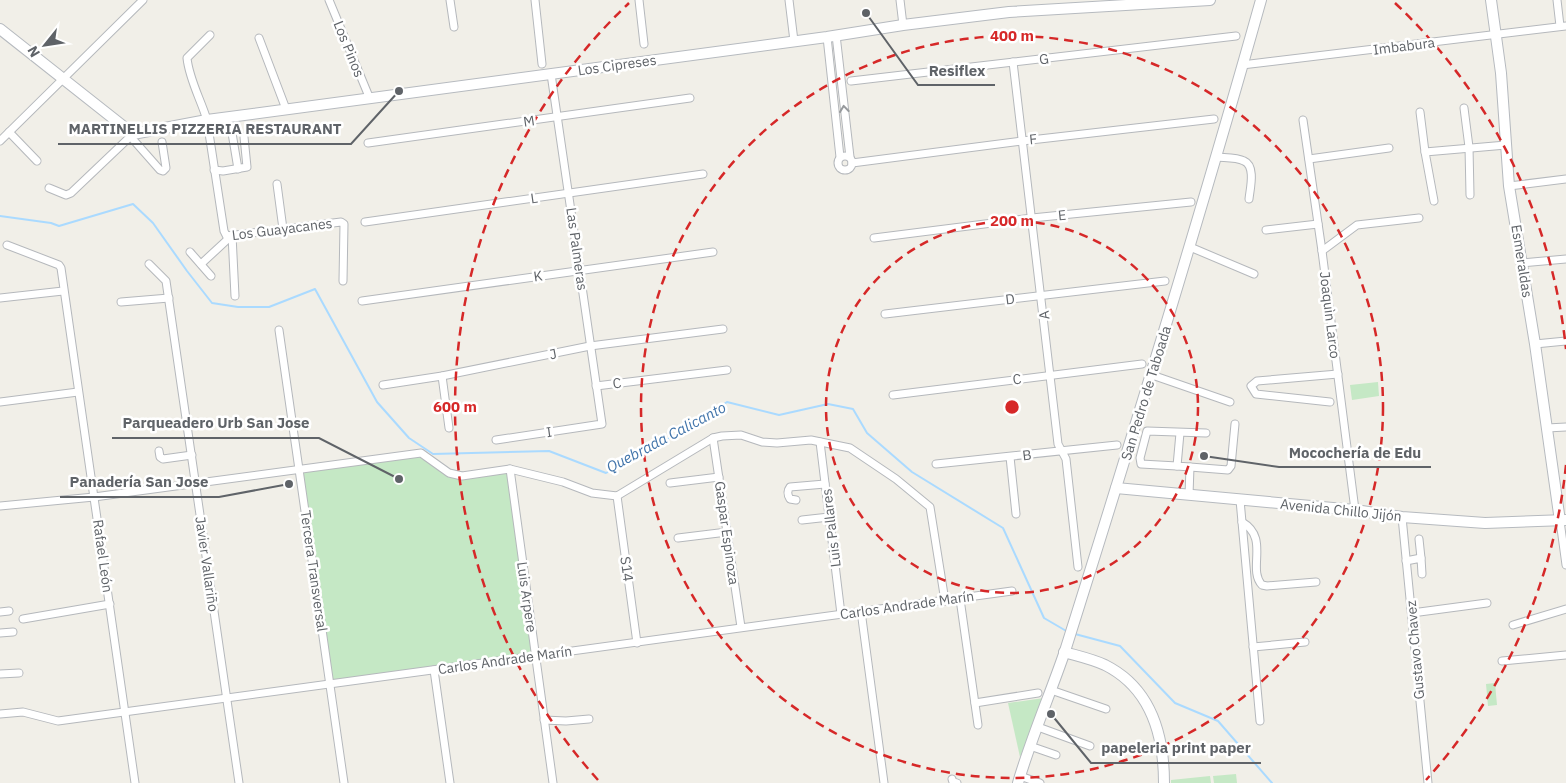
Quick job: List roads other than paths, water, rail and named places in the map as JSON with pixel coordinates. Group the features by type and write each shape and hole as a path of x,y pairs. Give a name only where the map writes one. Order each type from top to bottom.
{"street":[{"path":"0,141 143,0"},
{"name":"Los Pinos","path":"329,0 370,99"},
{"path":"450,0 454,27"},
{"path":"535,0 542,64"},
{"path":"639,0 644,44"},
{"path":"789,0 794,41"},
{"path":"900,0 903,25"},
{"name":"Los Cipreses","path":"131,135 207,120 903,25 1009,12 1133,2 1210,0"},
{"name":"San Pedro de Taboada","path":"1019,779 1064,652 1152,375 1261,0"},
{"name":"Esmeraldas","path":"1492,0 1502,82 1509,186 1563,520"},
{"path":"1557,0 1563,26"},
{"name":"Imbabura","path":"1242,65 1563,26"},
{"path":"0,29 131,135 141,149 163,171 166,168 162,142"},
{"name":"Los Guayacanes","path":"210,35 187,58 188,67 207,120 224,230 230,237 342,222 344,224 343,281"},
{"path":"831,36 851,160 849,169 841,169 838,162 840,157 831,36"},
{"name":"G","path":"851,81 1236,36"},
{"path":"258,38 286,109"},
{"name":"A","path":"1013,62 1058,444 1066,459 1078,567"},
{"name":"Las Palmeras","path":"551,74 559,116 602,424"},
{"name":"M","path":"368,143 690,98"},
{"path":"1464,108 1470,195"},
{"path":"1420,112 1434,201"},
{"name":"F","path":"851,160 1214,119"},
{"name":"Joaquìn Larco","path":"1303,120 1322,251 1355,510"},
{"path":"231,127 238,169"},
{"path":"9,132 37,161"},
{"path":"49,188 66,195 71,193 131,135"},
{"path":"214,170 223,171 246,168 248,166 244,137"},
{"path":"1425,152 1506,145"},
{"path":"1309,158 1388,148"},
{"path":"840,157 845,155 851,160"},
{"path":"1216,157 1243,160 1248,163 1251,172 1249,199"},
{"name":"L","path":"365,222 703,174"},
{"path":"1509,186 1566,179"},
{"path":"277,184 283,229"},
{"name":"E","path":"874,238 1032,218 1191,202"},
{"path":"1322,251 1357,225 1419,218"},
{"path":"1266,230 1318,224"},
{"path":"201,264 230,237"},
{"path":"230,237 235,296"},
{"name":"Rafael León","path":"7,245 59,265 61,268 135,783"},
{"path":"1190,247 1254,274"},
{"path":"190,252 211,276"},
{"name":"K","path":"362,301 713,252"},
{"path":"1522,263 1566,259"},
{"name":"Javier Vallariño","path":"149,264 166,280 239,783"},
{"name":"D","path":"885,314 1165,281"},
{"path":"0,298 64,291"},
{"path":"121,302 169,298"},
{"name":"Tercera Transversal","path":"279,330 344,783"},
{"name":"J","path":"383,385 442,376 590,346 723,330"},
{"path":"1535,344 1566,341"},
{"name":"C","path":"893,395 1142,364"},
{"name":"C","path":"596,386 727,370"},
{"path":"1330,402 1256,394 1252,391 1252,386 1257,381 1338,374"},
{"path":"1152,375 1230,402"},
{"path":"442,376 450,428"},
{"path":"0,402 78,392"},
{"name":"I","path":"496,440 602,424"},
{"path":"1206,433 1147,430 1140,458 1141,464 1228,470 1235,424"},
{"path":"1547,428 1566,427"},
{"path":"1177,466 1180,433"},
{"path":"0,506 94,497 421,453 449,474 462,476 510,470 563,482 592,493 616,496 713,438 741,435 762,442 777,443 810,440 850,448 896,479 930,507 945,601"},
{"name":"Gaspar Espinoza","path":"713,438 741,627"},
{"name":"Luis Pallares","path":"820,442 829,517 830,553 841,614"},
{"name":"B","path":"936,464 1010,458 1117,445"},
{"path":"159,451 160,457 163,459 192,456"},
{"path":"1010,458 1016,514"},
{"path":"1189,495 1190,467"},
{"name":"Luis Arpere","path":"510,470 553,783"},
{"path":"670,483 719,477"},
{"path":"796,500 790,499 788,495 790,487 825,484"},
{"name":"Avenida Chillo Jijón","path":"1116,488 1355,510 1402,517 1485,522 1563,520"},
{"name":"S14","path":"616,496 637,643"},
{"path":"1240,500 1260,721"},
{"path":"802,520 829,517"},
{"name":"Gustavo Chavez","path":"1402,517 1428,783"},
{"path":"1563,520 1566,565"},
{"path":"1242,522 1252,529 1255,536 1258,578 1262,585 1316,582"},
{"path":"678,538 727,532"},
{"path":"1419,539 1422,574"},
{"path":"1406,561 1421,558"},
{"name":"Carlos Andrade Marín","path":"0,714 24,712 58,721 1012,591"},
{"path":"960,598 978,726"},
{"path":"23,619 110,604"},
{"path":"1412,613 1487,604"},
{"path":"1513,625 1566,609"},
{"path":"0,612 8,611"},
{"path":"862,611 884,783"},
{"path":"0,633 13,632"},
{"path":"1253,647 1305,642"},
{"path":"1064,652 1103,664 1128,681 1139,692 1154,716 1159,731 1162,745 1164,783"},
{"path":"1502,661 1566,655"},
{"path":"434,670 450,783"},
{"path":"0,674 18,673"},
{"path":"1051,690 1106,709"},
{"path":"975,704 1038,693"},
{"path":"544,720 589,719"},
{"path":"1038,727 1090,746"},
{"path":"1030,746 1056,755"},
{"path":"1019,779 1040,783"}],"waterway":[{"name":"Quebrada Calicanto","path":"0,216 51,223 59,226 133,204 153,223 212,303 238,307 269,307 315,289 377,402 409,438 433,454 549,451 606,473 698,422 727,402 779,415 828,404 853,409 867,433 912,472 1003,528 1044,618 1068,632"},
{"path":"1075,634 1120,646 1175,703 1218,721 1272,783"}],"place":[{"name":"Resiflex","path":"866,13"},
{"name":"MARTINELLIS PIZZERIA RESTAURANT","path":"399,91"},
{"name":"Mocochería de Edu","path":"1204,456"},
{"name":"Parqueadero Urb San Jose","path":"399,479"},
{"name":"Panadería San Jose","path":"289,484"},
{"name":"papeleria print paper","path":"1051,714"}]}
